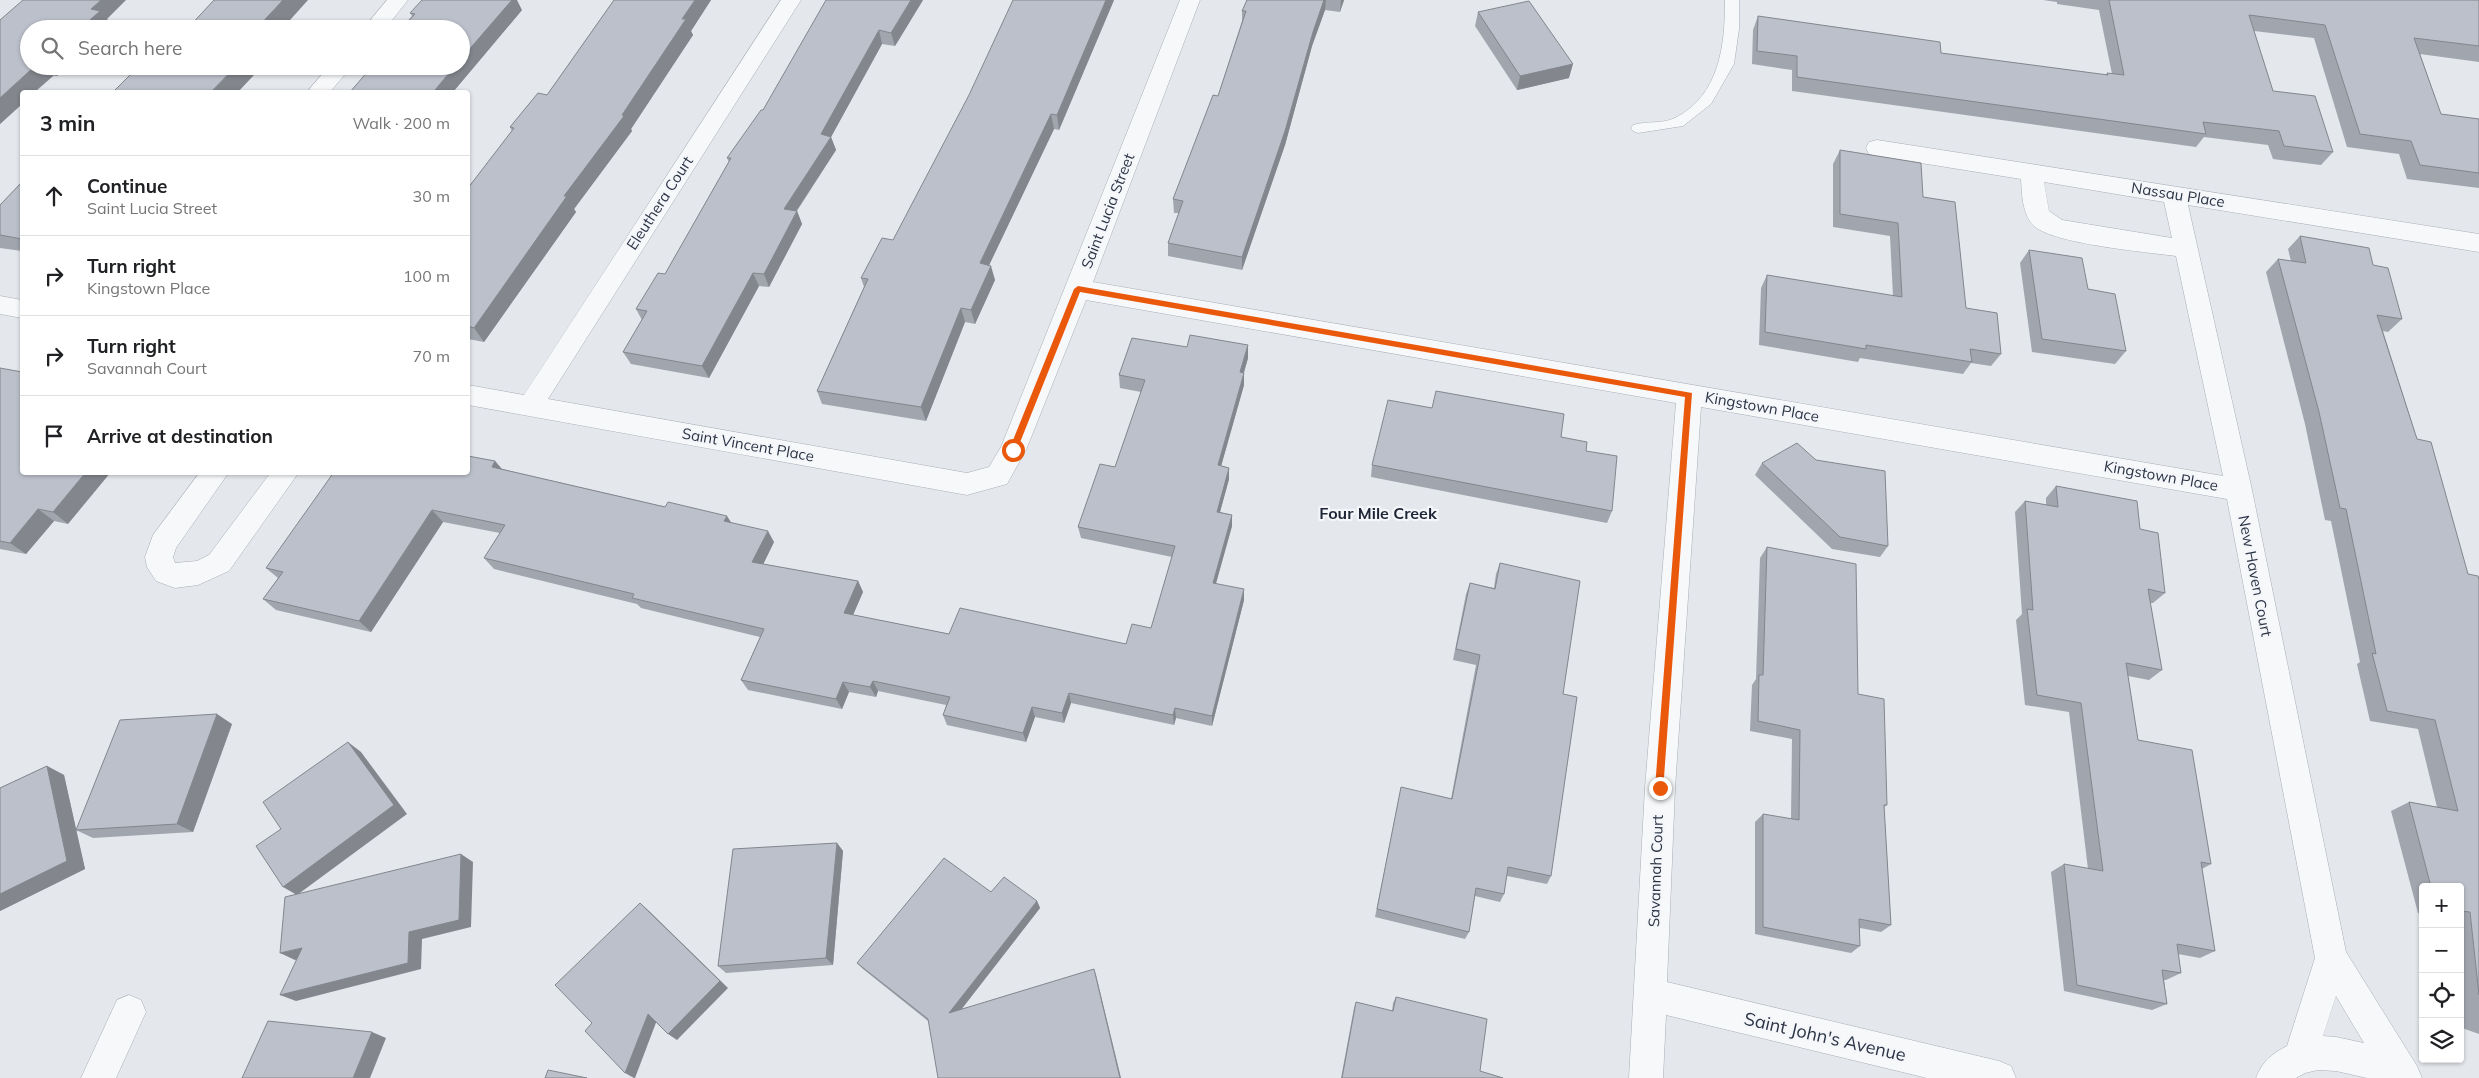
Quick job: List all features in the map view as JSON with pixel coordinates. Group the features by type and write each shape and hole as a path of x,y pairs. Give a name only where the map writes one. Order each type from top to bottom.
{"street":[{"path":"381,20 398,0"},
{"name":"Eleuthera Court","path":"530,406 791,0"},
{"name":"Saint Lucia Street","path":"1013,450 1078,289 1190,0"},
{"path":"320,90 333,75"},
{"name":"Nassau Place","path":"1877,148 2479,243"},
{"path":"2032,173 2037,210 2044,220 2082,233 2184,249"},
{"name":"New Haven Court","path":"2174,194 2184,249 2239,490 2331,958 2404,1078"},
{"name":"Kingstown Place","path":"1078,289 2239,490"},
{"path":"0,305 20,309"},
{"name":"Saint Vincent Place","path":"470,395 967,484 998,476 1013,450"},
{"name":"Savannah Court","path":"1646,1078 1660,788 1689,395"},
{"path":"214,475 161,548 159,563 164,570 172,575 183,577 196,575 220,561 284,475"},
{"name":"New Haven Court","path":"2300,1057 2331,958"},
{"name":"Saint John's Avenue","path":"1651,995 1999,1078"},
{"path":"98,1078 129,1012"},
{"path":"2273,1078 2278,1070 2300,1057 2327,1053 2358,1057 2404,1078"}],"lane":[{"path":"1638,128 1678,122 1706,101 1727,64 1732,29 1732,0"}],"building":[{"path":"23,0 101,0 91,9 100,11 90,20 20,20 20,75 25,75 0,98 0,20"},
{"path":"214,0 283,0 264,20 195,20"},
{"path":"422,0 512,0 470,49 470,20 409,20 415,14 410,13"},
{"path":"614,0 695,0 682,19 686,19 622,115 624,116 564,196 567,196 474,328 470,327 470,185 514,128 510,127 538,93 547,95"},
{"path":"826,0 911,0 891,33 879,30 821,134 831,137 784,209 797,211 764,274 753,273 702,366 623,352 647,311 636,309 658,273 665,274 731,158 727,158 761,110 763,110"},
{"path":"1013,0 1106,0 1057,115 1051,114 980,263 991,266 971,310 961,308 921,407 817,391 868,279 861,278 882,238 893,240 969,95"},
{"path":"1247,0 1324,0 1285,131 1242,257 1168,243 1183,201 1173,199 1213,95 1218,96 1246,11 1242,11"},
{"path":"2109,0 2479,0 2479,46 2414,38 2441,114 2479,119 2479,173 2420,165 2411,141 2360,134 2325,25 2249,15 2273,91 2315,96 2333,152 2284,146 2279,131 2203,122 2206,134 1797,77 1797,56 1757,51 1758,16 1940,42 1941,53 2108,75 2107,73 2124,75"},
{"path":"1529,1 1573,64 1520,76 1478,12"},
{"path":"130,75 227,75 213,90 115,90"},
{"path":"365,75 448,75 435,90 352,90"},
{"path":"1840,150 1921,163 1923,197 1955,202 1966,308 1997,313 2001,354 1970,349 1972,362 1866,345 1866,349 1765,332 1767,275 1902,297 1898,223 1840,214"},
{"path":"20,184 20,239 0,235 0,205"},
{"path":"2300,236 2369,248 2373,265 2388,268 2402,319 2377,315 2417,439 2431,442 2468,574 2478,576 2479,580 2479,995 2470,912 2464,911 2464,883 2430,883 2409,802 2458,811 2435,720 2387,711 2372,653 2376,654 2346,509 2340,508 2319,412 2278,259 2306,263"},
{"path":"2029,250 2082,258 2088,289 2115,294 2126,351 2042,339"},
{"path":"1190,335 1248,345 1240,372 1244,373 1218,465 1229,468 1217,512 1232,515 1213,583 1244,589 1212,716 1175,708 1173,715 1069,693 1062,713 1032,707 1023,733 943,715 950,697 873,681 870,687 843,682 836,699 741,680 764,629 632,598 634,594 484,558 505,525 432,510 359,621 263,599 283,572 266,568 332,475 470,475 470,456 495,461 492,467 665,507 668,502 727,516 724,521 768,531 752,562 858,581 844,613 949,634 960,608 1126,644 1132,624 1151,628 1175,546 1078,527 1100,464 1115,467 1145,380 1119,375 1132,338 1187,347"},
{"path":"0,368 20,372 20,475 84,475 53,512 38,509 10,543 0,541"},
{"path":"1436,391 1564,414 1561,437 1587,442 1586,451 1617,456 1612,511 1372,465 1388,400 1432,408"},
{"path":"1797,443 1816,460 1885,471 1888,546 1840,537 1762,463"},
{"path":"2056,486 2137,501 2140,529 2158,533 2165,593 2148,589 2162,670 2126,663 2138,740 2192,750 2211,864 2201,862 2215,951 2177,944 2181,973 2162,970 2167,1004 2077,985 2064,864 2103,871 2081,703 2037,695 2027,609 2033,610 2025,501 2058,507"},
{"path":"1767,547 1856,564 1858,694 1884,699 1887,805 1884,805 1891,925 1859,919 1860,946 1763,927 1763,814 1799,820 1800,730 1758,721 1759,675 1763,675"},
{"path":"1500,563 1580,581 1563,694 1577,697 1551,876 1508,867 1504,894 1476,888 1469,932 1377,909 1401,787 1452,799 1480,655 1456,649 1470,583 1495,589"},
{"path":"217,714 177,824 76,830 120,720"},
{"path":"348,742 394,805 283,887 256,846 281,829 263,802"},
{"path":"47,766 67,861 0,894 0,788"},
{"path":"837,843 826,958 718,966 733,849"},
{"path":"461,854 459,920 409,932 408,963 280,995 302,948 280,953 285,897"},
{"path":"944,858 991,892 1004,877 1037,901 949,1013 1094,969 1120,1078 938,1078 928,1019 857,963"},
{"path":"640,903 720,981 668,1034 648,1014 625,1073 585,1031 592,1023 555,985"},
{"path":"1396,997 1487,1019 1480,1071 1503,1078 1342,1078 1356,1002 1393,1011"},
{"path":"268,1021 372,1032 353,1078 242,1078"},
{"path":"548,1070 587,1078 545,1078"}],"district":[{"name":"Four Mile Creek","path":"1378,513"}],"route":[{"path":"1013,450 1078,289 1689,395 1660,788"}]}
